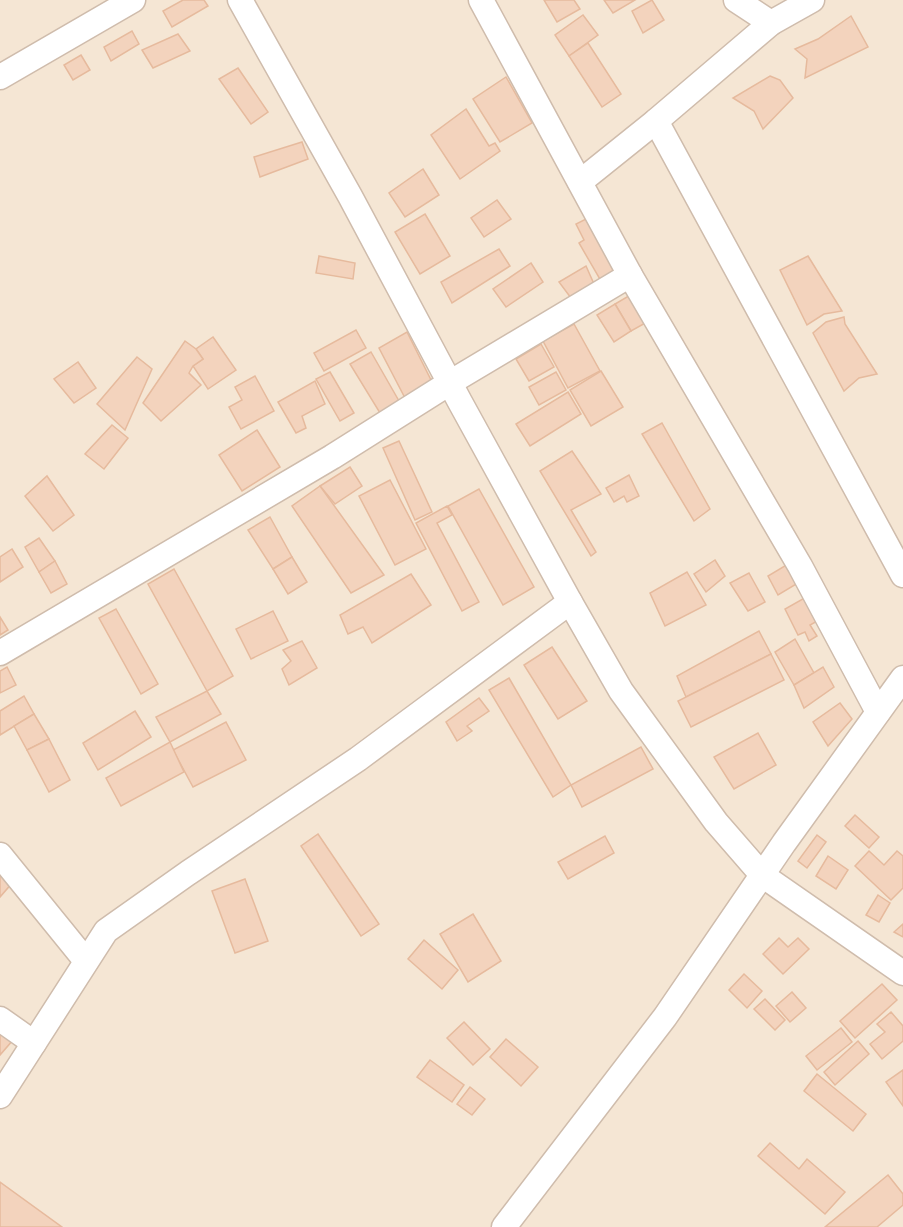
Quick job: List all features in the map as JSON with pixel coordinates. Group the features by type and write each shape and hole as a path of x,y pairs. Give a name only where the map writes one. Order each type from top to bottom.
{"street":[{"path":"0,77 133,0"},
{"path":"240,0 621,691 716,822 762,875 903,973"},
{"path":"481,0 630,275 800,566 878,712"},
{"path":"736,0 771,23"},
{"path":"580,182 771,23 812,0"},
{"path":"656,121 903,575"},
{"path":"0,653 332,457 451,382 630,275"},
{"path":"0,1096 106,931 358,759 570,602"},
{"path":"504,1227 666,1017 762,875 903,678"},
{"path":"0,855 86,961"},
{"path":"0,1019 33,1043"}],"shaded area":[{"path":"0,0 903,0 903,1227 0,1227"}],"building":[{"path":"183,0 204,0 208,6 172,27 163,11"},
{"path":"544,0 574,0 580,9 557,22"},
{"path":"604,0 635,0 613,13"},
{"path":"652,0 664,20 643,33 632,11"},
{"path":"583,15 598,35 569,56 555,35"},
{"path":"851,16 868,47 805,78 807,59 795,49 818,39"},
{"path":"132,31 139,44 111,61 104,47"},
{"path":"178,34 190,51 153,68 142,50"},
{"path":"588,43 621,94 602,107 569,56"},
{"path":"81,55 90,70 73,80 64,65"},
{"path":"238,68 268,112 251,124 219,79"},
{"path":"770,76 780,80 793,98 763,129 754,111 733,98"},
{"path":"506,77 532,123 500,142 473,99"},
{"path":"466,109 489,146 495,143 500,151 460,179 431,135"},
{"path":"302,142 308,159 260,177 254,157"},
{"path":"423,169 439,195 405,217 389,193"},
{"path":"497,200 511,219 484,237 471,218"},
{"path":"425,214 450,256 420,274 395,232"},
{"path":"590,217 620,270 601,281 579,243 584,240 576,224"},
{"path":"499,249 510,266 452,303 441,282"},
{"path":"319,256 355,263 353,279 316,273"},
{"path":"808,256 842,311 824,314 807,325 780,270"},
{"path":"531,263 543,282 506,307 493,289"},
{"path":"586,266 594,284 571,298 559,282"},
{"path":"632,294 649,321 631,331 615,304"},
{"path":"615,304 631,331 614,342 597,315"},
{"path":"844,317 845,324 877,374 859,378 844,391 813,333 826,322"},
{"path":"574,324 600,371 568,388 543,341"},
{"path":"356,330 366,348 324,371 314,353"},
{"path":"407,332 432,382 405,398 379,348"},
{"path":"213,337 236,370 208,389 193,366 203,359 196,349"},
{"path":"185,341 196,349 203,359 193,366 189,373 201,385 161,421 143,403"},
{"path":"541,344 554,367 529,381 516,359"},
{"path":"371,352 399,401 380,413 350,364"},
{"path":"137,357 152,369 125,430 97,404"},
{"path":"78,362 96,388 74,403 54,379"},
{"path":"601,371 623,407 591,426 570,390"},
{"path":"330,372 354,413 340,421 316,379"},
{"path":"556,372 566,390 539,405 529,387"},
{"path":"255,376 274,411 241,429 229,407 242,400 235,387"},
{"path":"315,381 325,404 302,416 306,428 296,433 278,402"},
{"path":"568,392 581,414 530,446 516,424"},
{"path":"662,423 710,509 694,521 642,434"},
{"path":"112,425 128,438 104,469 85,454"},
{"path":"257,430 280,467 242,491 219,455"},
{"path":"399,441 432,512 415,520 383,448"},
{"path":"572,451 601,494 571,510 596,552 591,556 540,471"},
{"path":"350,467 362,486 335,504 320,486"},
{"path":"629,475 639,496 627,502 624,496 614,502 606,488"},
{"path":"47,476 74,515 53,531 25,496"},
{"path":"390,480 426,549 395,565 359,496"},
{"path":"320,486 384,575 351,593 292,506"},
{"path":"479,489 534,587 503,605 448,506"},
{"path":"447,506 452,515 437,523 479,602 462,611 416,523"},
{"path":"270,517 292,557 273,569 248,530"},
{"path":"39,538 55,561 39,572 25,547"},
{"path":"12,549 23,567 0,582 0,557"},
{"path":"292,557 307,582 288,594 273,569"},
{"path":"715,560 725,576 706,592 694,574"},
{"path":"55,561 67,584 51,593 39,572"},
{"path":"788,564 798,583 778,595 768,576"},
{"path":"174,569 233,676 207,691 148,584"},
{"path":"687,572 706,605 665,626 650,593"},
{"path":"749,573 765,602 748,611 730,583"},
{"path":"411,574 431,605 372,643 363,627 348,634 340,615"},
{"path":"808,596 821,619 810,625 817,636 809,641 805,632 798,635 785,609"},
{"path":"116,609 158,684 141,694 99,618"},
{"path":"273,611 288,641 251,659 236,629"},
{"path":"0,617 8,630 0,635"},
{"path":"759,631 771,654 686,697 677,676"},
{"path":"795,639 814,673 794,685 775,652"},
{"path":"302,641 317,668 289,685 282,669 291,661 283,650"},
{"path":"552,647 587,701 558,719 524,665"},
{"path":"771,654 784,680 691,727 678,701"},
{"path":"7,667 16,685 0,693 0,671"},
{"path":"823,667 834,687 804,708 794,685"},
{"path":"509,678 571,785 553,797 489,690"},
{"path":"207,691 221,714 170,742 156,717"},
{"path":"24,696 34,714 0,735 0,711"},
{"path":"479,698 489,711 467,726 472,731 457,741 446,722"},
{"path":"840,703 852,719 828,746 813,722"},
{"path":"135,711 151,737 98,770 83,743"},
{"path":"34,714 49,739 27,750 14,726"},
{"path":"226,722 246,760 193,787 173,750"},
{"path":"758,733 776,765 734,789 714,757"},
{"path":"49,739 70,780 49,792 27,750"},
{"path":"170,742 184,772 121,806 106,778"},
{"path":"641,747 653,769 582,807 571,785"},
{"path":"855,815 879,837 869,848 845,826"},
{"path":"318,834 379,924 361,936 301,846"},
{"path":"817,835 826,842 807,868 798,861"},
{"path":"605,836 614,853 568,879 558,862"},
{"path":"869,851 884,865 897,851 903,856 903,888 891,900 855,866"},
{"path":"828,856 848,870 836,889 816,876"},
{"path":"0,871 13,882 0,897"},
{"path":"245,879 268,941 235,953 212,891"},
{"path":"878,895 890,903 879,922 866,915"},
{"path":"473,914 501,961 468,982 440,934"},
{"path":"903,924 903,937 894,932"},
{"path":"779,938 788,947 798,938 809,949 783,974 763,954"},
{"path":"424,940 458,970 442,989 408,959"},
{"path":"744,974 762,991 747,1008 729,990"},
{"path":"882,984 897,1000 855,1038 840,1021"},
{"path":"792,992 806,1008 790,1022 776,1006"},
{"path":"765,999 785,1020 775,1030 754,1009"},
{"path":"891,1012 903,1026 903,1041 882,1059 870,1044 885,1032 877,1024"},
{"path":"464,1022 490,1049 473,1065 447,1038"},
{"path":"841,1028 852,1042 817,1070 806,1056"},
{"path":"0,1029 13,1040 0,1055"},
{"path":"506,1039 538,1067 521,1086 490,1057"},
{"path":"858,1041 869,1054 835,1085 824,1072"},
{"path":"430,1060 464,1085 452,1102 417,1077"},
{"path":"903,1070 903,1106 886,1082"},
{"path":"817,1074 866,1114 853,1131 804,1091"},
{"path":"470,1087 485,1099 472,1115 457,1104"},
{"path":"770,1143 799,1169 807,1159 845,1192 825,1214 758,1156"},
{"path":"888,1175 903,1194 903,1205 877,1227 825,1227"},
{"path":"0,1182 62,1227 0,1227"}]}
